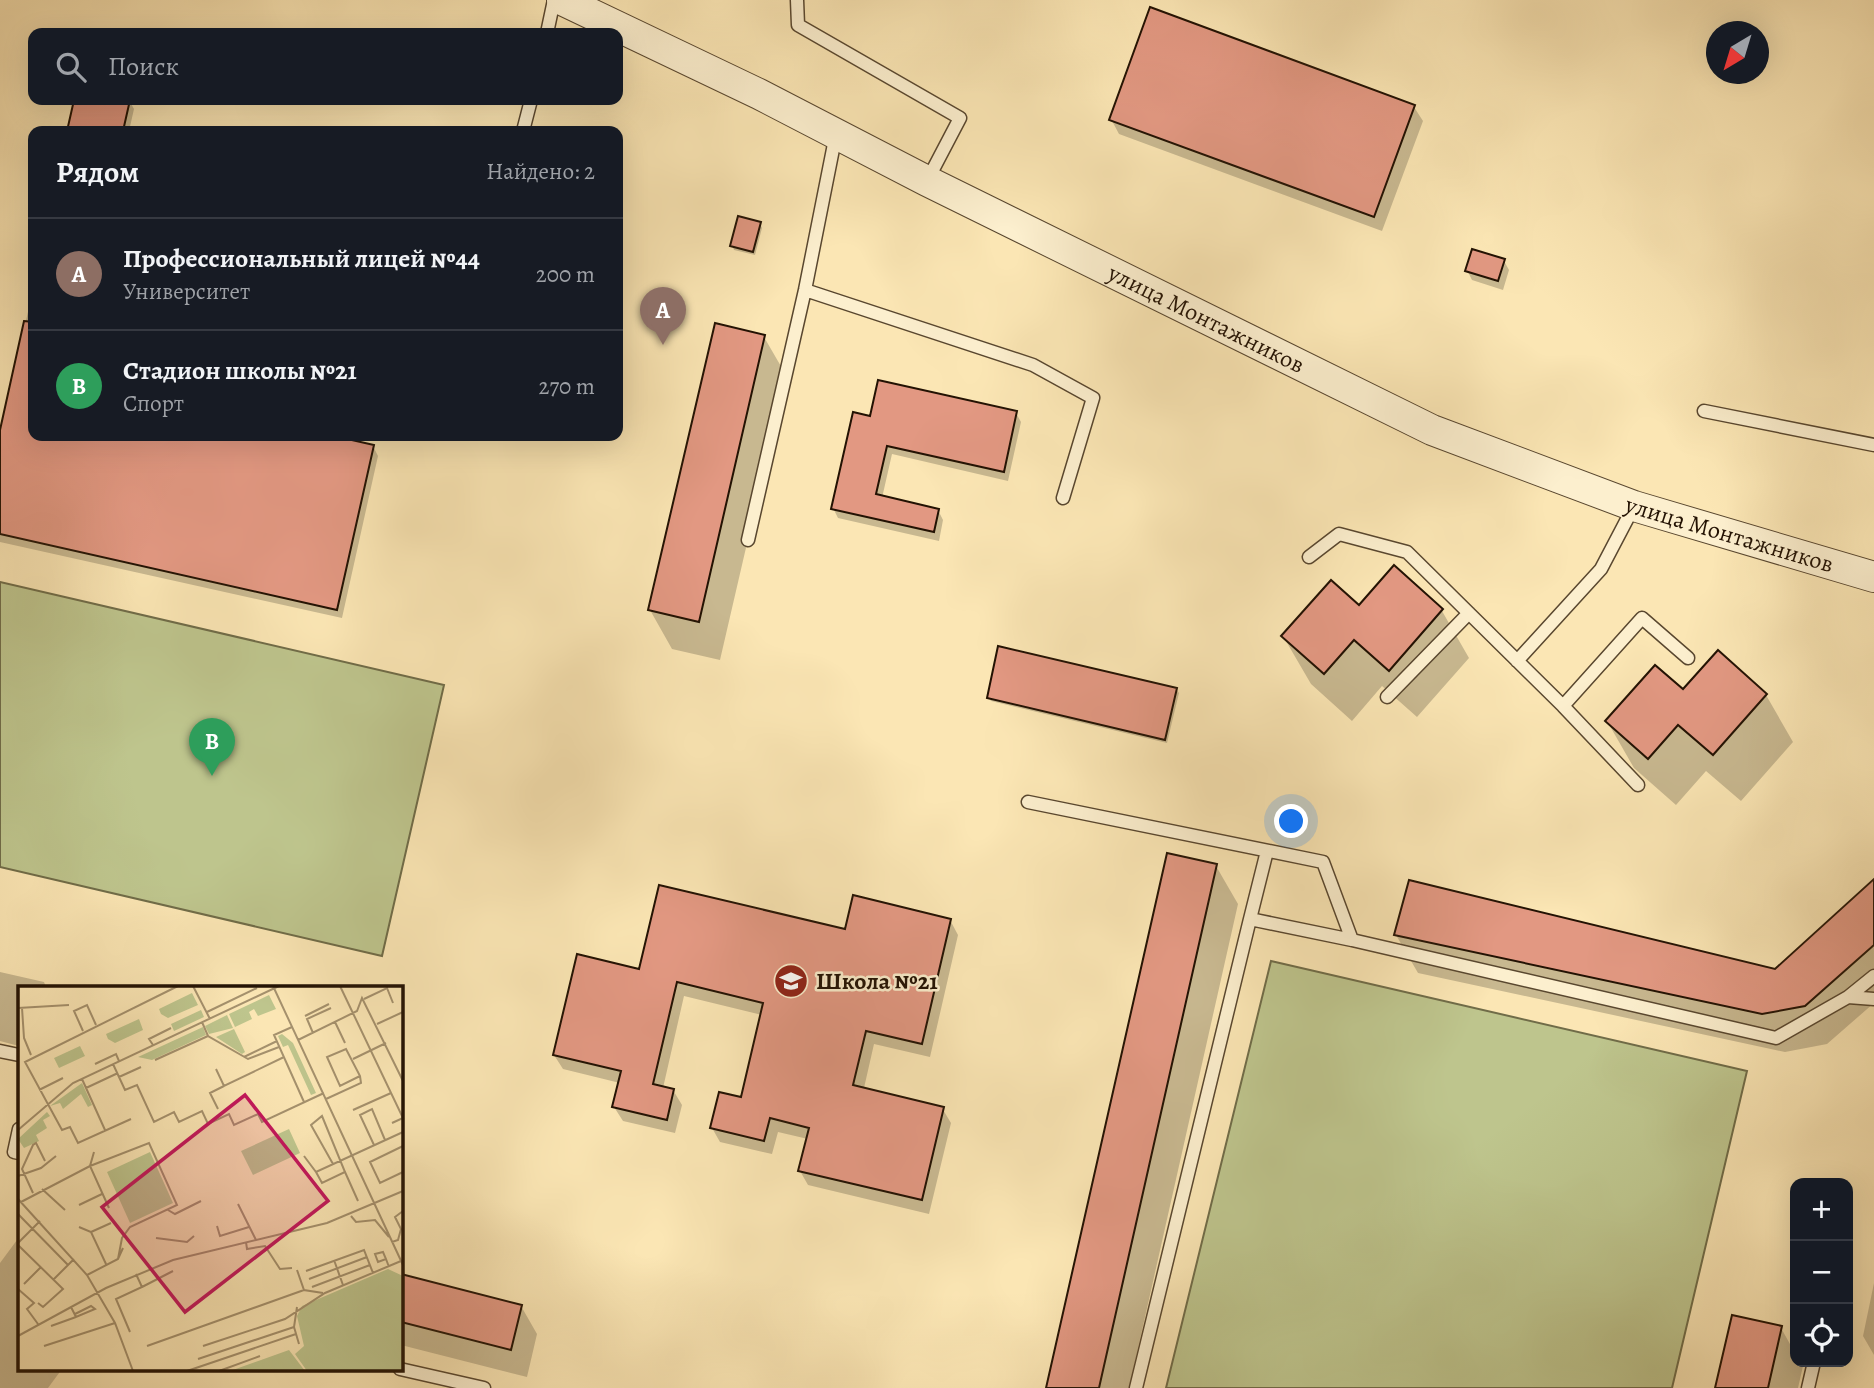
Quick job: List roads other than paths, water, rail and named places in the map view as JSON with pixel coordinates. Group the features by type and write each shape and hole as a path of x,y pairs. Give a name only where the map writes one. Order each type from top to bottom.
{"street":[{"name":"улица Монтажников","path":"562,0 620,28"},
{"name":"улица Монтажников","path":"623,29 1432,430 1634,506 1874,577"}],"lane":[{"path":"548,28 554,0"},
{"path":"797,0 798,25 960,118 927,181"},
{"path":"524,126 530,105"},
{"path":"748,540 805,290 836,134"},
{"path":"805,290 1032,365 1093,398 1063,498"},
{"path":"1704,411 1874,445"},
{"path":"1517,661 1601,569 1634,506"},
{"path":"1309,556 1339,534 1407,552 1563,706 1637,785"},
{"path":"1387,697 1469,613"},
{"path":"1563,706 1642,618 1688,658"},
{"path":"1028,802 1323,862 1352,940"},
{"path":"1136,1388 1267,851"},
{"path":"1250,919 1776,1038 1848,997 1874,976"},
{"path":"1848,997 1874,999"},
{"path":"0,1051 18,1055"},
{"path":"18,1134 14,1152 18,1153"},
{"path":"1808,1388 1813,1367"},
{"path":"402,1369 484,1388"}],"place":[{"name":"Профессиональный лицей №44","path":"663,345"},
{"name":"Стадион школы №21","path":"212,776"},
{"name":"Школа №21","path":"791,981"}]}
